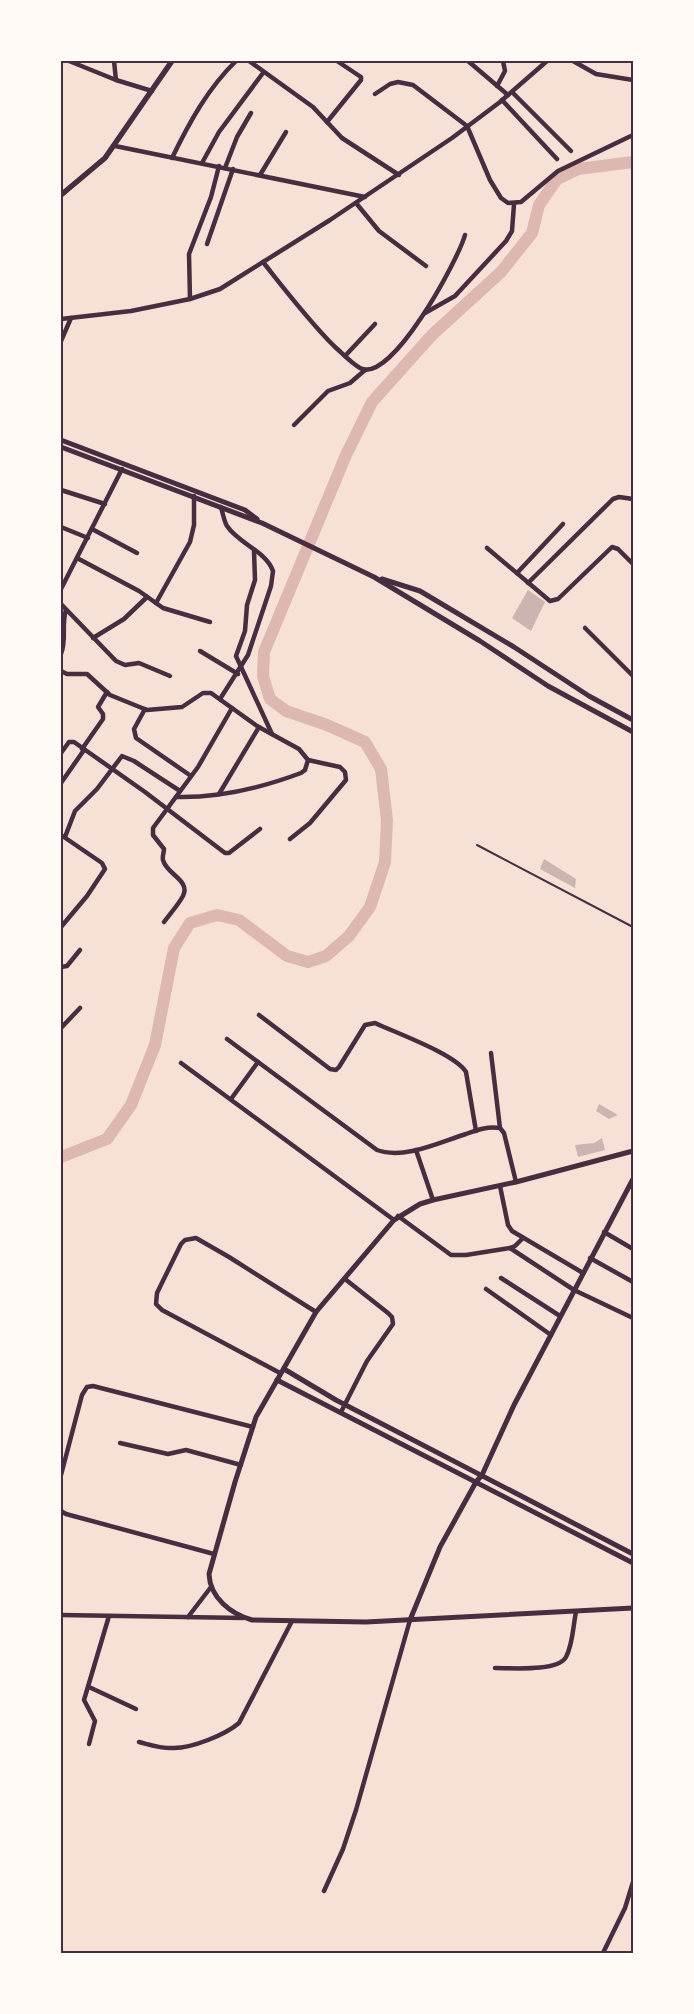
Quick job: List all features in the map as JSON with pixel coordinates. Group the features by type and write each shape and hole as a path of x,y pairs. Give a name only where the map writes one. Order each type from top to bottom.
{"main road":[{"path":"61,195 95,168 115,146 172,61"}],"street":[{"path":"69,61 116,80 152,91"},
{"path":"114,61 116,80"},
{"path":"172,158 198,110 217,82 236,61"},
{"path":"249,61 302,98 342,138 399,175"},
{"path":"327,122 361,80 337,61"},
{"path":"468,61 497,86 510,93 571,151"},
{"path":"497,86 505,71 503,61"},
{"path":"61,319 131,311 190,299 220,289 399,175 502,100 547,61"},
{"path":"573,61 596,74 633,80"},
{"path":"202,163 219,132 263,72"},
{"path":"375,94 390,84 398,82 413,85 468,126 490,180 501,198 508,203 514,204 520,202 558,171 633,135"},
{"path":"502,100 557,159"},
{"path":"225,168 237,137 251,113"},
{"path":"260,174 286,132"},
{"path":"115,146 365,196"},
{"path":"190,299 189,254 211,197 219,166"},
{"path":"207,244 233,169"},
{"path":"356,203 379,231 426,266"},
{"path":"425,313 455,296 506,241 512,232 514,204"},
{"path":"294,425 328,391 350,383 365,370 377,367 398,349 425,313 457,256 465,235"},
{"path":"263,262 313,323 345,356 365,370"},
{"path":"61,341 71,318"},
{"path":"345,356 376,324"},
{"path":"61,440 245,510 262,523"},
{"path":"61,447 262,523 374,577 480,641 548,686 633,732"},
{"path":"61,589 122,469"},
{"path":"61,490 105,504"},
{"path":"156,603 187,549 192,535 194,496"},
{"path":"528,583 613,499 619,497 633,499"},
{"path":"220,699 238,674 251,648 273,577 272,568 226,525 221,507"},
{"path":"517,574 563,524"},
{"path":"61,527 88,538"},
{"path":"92,529 137,553"},
{"path":"487,548 548,600 556,600 612,547 618,549 633,564"},
{"path":"254,551 255,580 246,605 245,631 236,653 241,668 272,734"},
{"path":"77,558 156,603 171,610 210,622"},
{"path":"374,577 420,591 514,647 589,696 633,720"},
{"path":"93,638 124,619 147,597"},
{"path":"61,604 121,664 139,663 170,676"},
{"path":"61,654 64,644 63,625 66,610"},
{"path":"585,628 633,676"},
{"path":"200,651 238,674"},
{"path":"61,671 67,674 87,674 106,692 116,698 145,709 182,708 207,692 211,693 259,727 299,749 308,760 340,767 345,772 346,780 310,822 290,839"},
{"path":"61,783 102,719 103,714 98,707 106,692"},
{"path":"164,922 183,896 184,890 182,883 163,860 164,848 153,835 153,828 192,776 232,708"},
{"path":"145,709 134,729 136,738 192,776"},
{"path":"219,794 259,727"},
{"path":"61,753 70,742 74,742 145,792 225,853 230,853 260,829"},
{"path":"61,927 105,869 102,863 63,836 75,811 98,789 120,757 125,756 180,791"},
{"path":"176,797 219,794 255,788 301,773 305,770 308,760"},
{"path":"61,967 67,966 80,950"},
{"path":"61,1028 80,1008"},
{"path":"259,1016 330,1069 336,1070 339,1067 365,1025 370,1023 375,1023 450,1058 463,1067 466,1072 476,1131"},
{"path":"227,1039 377,1150 392,1153 416,1150 476,1131 494,1127 500,1128"},
{"path":"491,1054 500,1128 504,1133 516,1182"},
{"path":"231,1099 258,1062"},
{"path":"181,1063 396,1218 451,1255 461,1256 510,1248 519,1244 524,1238"},
{"path":"416,1150 433,1200"},
{"path":"243,1618 222,1603 211,1587 209,1574 256,1417 316,1312 396,1218 420,1204 500,1186 633,1151"},
{"path":"324,1891 343,1849 356,1810 410,1620 440,1547 476,1482 482,1475 514,1405 604,1232 631,1190 633,1179"},
{"path":"500,1186 508,1225 512,1230 582,1273"},
{"path":"604,1232 633,1248"},
{"path":"316,1312 196,1238 185,1240 181,1244 157,1293 156,1304 162,1310 633,1554"},
{"path":"510,1248 574,1290 633,1318"},
{"path":"590,1258 633,1282"},
{"path":"501,1278 560,1316"},
{"path":"341,1412 367,1361 393,1324 392,1317 388,1312 345,1279"},
{"path":"486,1289 551,1335"},
{"path":"277,1380 633,1563"},
{"path":"61,1475 82,1395 87,1387 93,1386 253,1427"},
{"path":"379,1432 383,1425"},
{"path":"120,1443 168,1454 186,1450 241,1465"},
{"path":"61,1511 66,1514 214,1554"},
{"path":"188,1617 211,1587"},
{"path":"61,1615 243,1618 292,1621 410,1620 633,1608"},
{"path":"495,1668 549,1667 560,1664 565,1659 576,1612"},
{"path":"89,1744 95,1722 85,1704 109,1616"},
{"path":"139,1742 162,1748 182,1748 232,1729 244,1717 292,1621"},
{"path":"89,1687 136,1709"},
{"path":"603,1953 625,1908 633,1882"}],"lane":[{"path":"477,845 633,927"}],"building":[{"path":"528,590 545,602 531,631 512,618"},
{"path":"544,859 576,879 575,888 540,869"},
{"path":"599,1104 618,1115 609,1119 596,1111"},
{"path":"602,1138 605,1150 578,1157 575,1145 594,1143"}],"waterway":[{"path":"61,1157 107,1139 131,1105 155,1045 174,948 190,923 217,915 239,920 287,956 308,962 326,956 349,936 370,907 385,862 387,820 381,769 365,742 327,725 286,711 270,699 263,676 264,652 346,455 372,402 432,335 501,272 532,233 539,205 557,179 578,169 633,162"}]}
